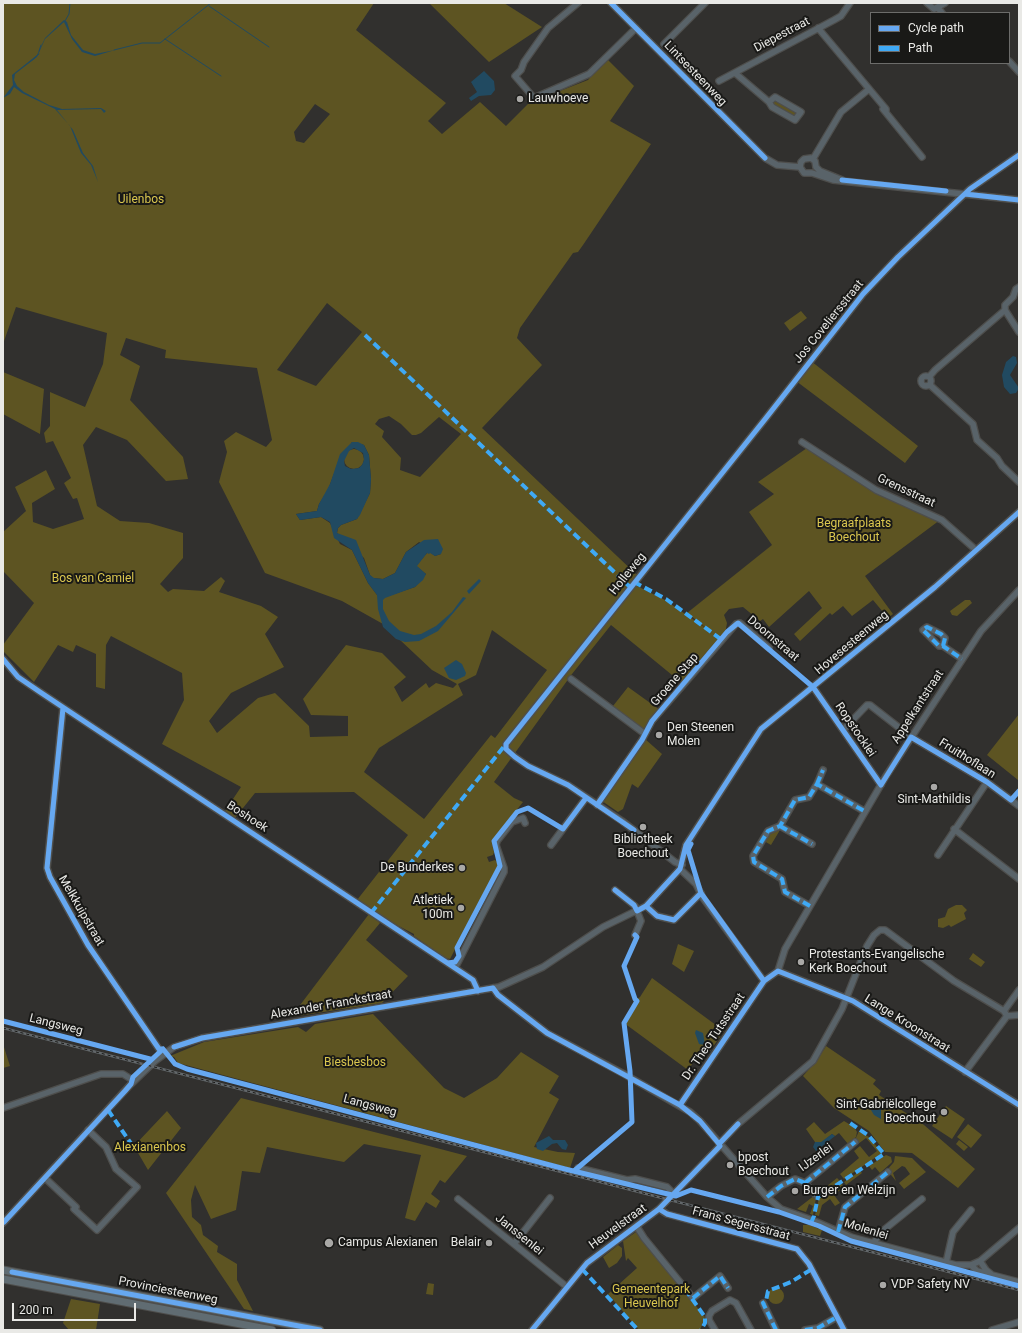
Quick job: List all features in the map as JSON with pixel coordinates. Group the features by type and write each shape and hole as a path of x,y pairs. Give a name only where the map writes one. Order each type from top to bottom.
{"main road":[{"name":"Provinciesteenweg","path":"3,1270 320,1330"},
{"name":"Provinciesteenweg","path":"3,1279 254,1329 272,1330"}],"street":[{"path":"578,3 548,28 524,62 521,70 515,76 534,98 589,74 636,28"},
{"name":"Lintsesteenweg","path":"611,3 765,158 777,165 800,167 806,174 812,173 826,178 1019,200"},
{"path":"664,44 705,3"},
{"name":"Diepestraat","path":"720,81 841,16 850,3"},
{"path":"927,3 932,8 938,8 946,3"},
{"path":"938,8 941,12"},
{"path":"818,28 869,89 869,93 922,157"},
{"path":"1010,62 1019,72"},
{"path":"735,73 769,102 772,107 796,120 801,112 775,97 769,102"},
{"path":"813,159 841,112 869,89"},
{"name":"Jos Coveliersstraat","path":"766,418 863,294 895,260 965,194 1019,155"},
{"path":"800,167 804,159 813,159"},
{"path":"812,173 816,167 813,159"},
{"name":"Lintsesteenweg","path":"816,167 824,174 842,180"},
{"path":"1019,287 1013,297 1005,305 1005,310 1019,332"},
{"path":"929,377 935,370 1005,310"},
{"path":"929,377 924,376 921,381 924,386 930,385"},
{"path":"929,377 931,381 930,385 973,424 977,440 997,458 1002,466 1019,482"},
{"name":"Holleweg","path":"586,798 568,785 528,766 506,749 506,744 766,418"},
{"name":"Grensstraat","path":"802,442 876,490 942,520 976,550"},
{"name":"Hovesesteenweg","path":"681,867 686,845 761,729 775,716 813,687 935,587 1019,512"},
{"name":"Appelkantstraat","path":"778,971 785,948 880,785 962,660 989,622 1019,590"},
{"name":"Doornstraat","path":"722,640 727,632 738,623 769,648"},
{"name":"Groene Stap","path":"597,805 645,734 652,721 722,640"},
{"path":"943,646 962,660"},
{"name":"Boshoek","path":"3,659 18,677 63,708 475,981 478,991"},
{"path":"571,679 645,734"},
{"name":"Ropstocklei","path":"813,687 880,785"},
{"name":"Fruithoflaan","path":"843,730 867,705 870,705 911,737 987,782 1019,806"},
{"name":"Melkkuipstraat","path":"63,708 48,868 50,877 88,945 159,1049"},
{"path":"810,906 785,892 782,879 753,860 753,856 768,831 780,826 795,800 809,797 823,770"},
{"path":"938,855 954,829 987,782"},
{"path":"817,784 864,811"},
{"path":"551,845 586,798 653,845 681,867 696,884 745,956 764,981 778,971"},
{"path":"455,968 504,872 496,845 497,841 511,823 523,818"},
{"path":"780,826 812,844"},
{"path":"954,829 1019,879"},
{"name":"Alexander Franckstraat","path":"3,1224 134,1081 165,1053 194,1040 493,988 543,967 603,927 646,906 681,867"},
{"path":"615,890 634,905 637,911 641,920 635,935"},
{"path":"646,906 657,916 674,920 701,893"},
{"name":"Heuvelstraat","path":"532,1330 594,1257 637,1227 659,1209 738,1124 813,1061 837,1020 867,946 874,935 880,930 885,930 954,981 1006,1014"},
{"name":"Lange Kroonstraat","path":"778,971 847,998 1019,1105"},
{"name":"Dr. Theo Tutsstraat","path":"680,1105 764,981"},
{"name":"Molenlei","path":"493,988 498,995 547,1033 680,1105 700,1121 767,1197 781,1209 812,1220 838,1232 873,1243 946,1263 971,1265 980,1261 1019,1228"},
{"path":"965,1072 1006,1014 1019,990"},
{"path":"1006,1014 1019,1015"},
{"path":"3,1108 101,1074 123,1074 134,1081"},
{"path":"44,1178 76,1207 74,1209 97,1230 137,1188 116,1169 106,1147 88,1130"},
{"name":"IJzerlei","path":"767,1197 781,1186 795,1179 805,1183 855,1142"},
{"path":"578,1168 628,1180 635,1179 668,1187 673,1193"},
{"path":"838,1232 843,1221 845,1207 888,1172"},
{"path":"805,1183 816,1195"},
{"path":"514,1244 550,1198"},
{"name":"Janssenlei","path":"458,1199 567,1287"},
{"path":"873,1243 885,1229 922,1200"},
{"name":"Frans Segersstraat","path":"659,1209 667,1214 797,1250 809,1264 844,1330"},
{"path":"946,1263 953,1232 971,1210"},
{"path":"637,1227 693,1298 720,1276 728,1288"},
{"path":"980,1261 986,1270 994,1276"},
{"path":"971,1265 977,1271 1019,1282"},
{"path":"715,1330 709,1316 712,1311 730,1300 736,1303 751,1330"},
{"path":"763,1303 776,1330"},
{"path":"254,1329 256,1317"},
{"path":"805,1330 818,1328 837,1317"},
{"path":"992,1330 1019,1322"}],"green space":[{"path":"3,3 374,3 356,30 446,103 428,121 442,134 480,102 506,126 529,103 588,80 606,58 634,86 610,121 651,144 583,245 578,252 573,253 520,328 517,338 542,365 482,428 637,575 631,583 665,600 710,631 687,613 772,545 749,512 774,494 758,482 807,448 883,497 940,520 865,576 893,614 888,618 873,600 852,616 843,606 832,615 830,613 800,641 794,634 822,608 809,591 769,627 763,619 760,621 743,607 729,609 724,615 727,623 725,634 683,684 611,625 572,674 494,782 514,798 523,802 492,841 494,852 493,855 487,857 489,862 495,860 499,864 450,959 445,958 414,936 414,934 387,920 357,900 408,835 354,792 255,793 235,818 225,811 241,787 162,744 184,700 182,673 111,636 106,645 105,689 96,687 96,654 76,645 73,652 58,645 34,682 3,651 3,645 34,603 3,571 3,532 26,511 15,487 46,470 55,489 32,503 33,522 53,529 84,519 77,498 73,499 64,483 71,478 53,441 46,443 44,433 50,426 50,392 85,407 103,364 107,333 16,307 3,344","holes":["315,104 330,114 304,143 296,141 294,132","327,303 362,332 316,386 277,370","126,338 166,350 165,358 257,368 272,440 266,447 236,432 224,441 227,452 219,482 265,573 342,601 383,624 432,670 457,684 453,688 436,683 429,688 426,683 402,702 394,687 406,677 382,653 346,645 303,699 311,715 348,716 348,736 310,737 309,726 275,693 258,698 217,733 209,721 231,693 284,667 265,634 278,617 261,606 219,592 225,581 221,577 204,591 173,589 168,592 160,584 183,558 183,533 149,523 120,521 97,506 83,445 96,427 127,440 166,481 188,479 183,457 130,400 140,366 120,355","389,416 401,424 412,435 416,435 421,433 439,417 461,434 420,477 400,470 401,458 382,437 384,431 375,424 379,419","352,442 364,445 369,455 371,479 370,493 357,519 341,525 338,528 337,533 364,558 370,575 373,578 383,579 395,573 406,552 419,542 441,554 435,556 430,552 427,553 416,566 426,574 415,587 385,597 377,595 368,583 352,550 340,544 330,523 321,517 300,520 296,514 317,511 334,474","492,630 547,670 495,738 491,735 424,819 364,772 379,748 463,695 458,684 476,675"]},
{"path":"429,3 504,3 542,27 489,62"},
{"path":"777,100 798,114 794,118 774,107 772,101"},
{"path":"801,311 807,318 790,331 784,323"},
{"path":"811,361 918,446 905,463 796,381"},
{"path":"3,372 44,389 40,434 3,414"},
{"path":"354,449 361,452 364,459 361,466 354,469 347,466 344,459 347,452"},
{"path":"965,600 970,600 972,603 957,616 952,615 950,611"},
{"path":"628,687 660,710 646,729 643,730 613,706"},
{"path":"1019,714 1019,779 1018,780 987,755"},
{"path":"645,739 662,754 638,788 632,784 623,809 618,812 602,801"},
{"path":"777,829 780,830 771,845 764,841 770,831"},
{"path":"956,905 962,905 967,910 964,913 966,919 951,927 949,925 943,928 938,927 938,919 945,917 948,909"},
{"path":"369,914 380,923 366,940 408,976 382,1003 291,1017"},
{"path":"678,944 694,951 684,972 672,964"},
{"path":"973,953 985,962 981,967 969,959"},
{"path":"652,978 724,1031 701,1064 695,1060 688,1070 624,1023 634,1001 640,997"},
{"name":"Biesbesbos","path":"373,1014 444,1088 464,1098 497,1078 521,1052 559,1076 549,1093 559,1099 534,1147 558,1152 575,1153 570,1168 178,1063 174,1057 170,1056 204,1042 298,1027 306,1032 315,1024"},
{"path":"3,1044 10,1066 3,1068"},
{"path":"826,1046 876,1080 873,1084 881,1091 879,1095 924,1125 975,1169 958,1188 912,1153 885,1152 869,1131 834,1108 803,1076 818,1059"},
{"path":"241,1098 467,1156 445,1183 440,1180 431,1194 440,1201 436,1208 426,1202 415,1221 405,1218 421,1155 364,1144 344,1162 267,1147 260,1173 242,1171 236,1210 211,1219 195,1185 191,1200 192,1217 201,1225 203,1235 218,1246 217,1252 237,1264 237,1280 253,1311 244,1309 166,1193"},
{"path":"946,1106 965,1119 952,1139 932,1126"},
{"name":"Alexianenbos","path":"167,1111 181,1128 148,1170 134,1146"},
{"path":"844,1121 854,1127 857,1132 856,1137 848,1144 839,1133 835,1136 832,1134 821,1143 815,1142 806,1129 814,1122 825,1134"},
{"path":"968,1124 982,1135 971,1148 957,1137"},
{"path":"859,1131 869,1137 882,1153 844,1179 840,1174 859,1158 854,1151 860,1146 869,1157 877,1151 866,1138 858,1144 855,1140"},
{"path":"959,1140 968,1147 964,1151 956,1144"},
{"path":"886,1155 891,1157 892,1162 880,1173 875,1167 872,1170 869,1166"},
{"path":"895,1156 912,1158 926,1172 904,1189 899,1183 910,1174 905,1167 902,1166 893,1173 896,1181 887,1170 894,1162"},
{"path":"860,1171 862,1173 846,1185 844,1182"},
{"path":"837,1178 840,1181 819,1195 817,1194"},
{"path":"841,1183 844,1187 834,1195 840,1203 835,1206 830,1199 822,1205 819,1216 815,1215 819,1198"},
{"path":"815,1195 816,1198 813,1215 810,1214 813,1206 809,1204 806,1212 797,1209"},
{"path":"803,1225 809,1225 822,1230 820,1236 803,1232"},
{"name":"Gemeentepark Heuvelhof","path":"636,1232 705,1317 700,1330 639,1330 608,1294 637,1268 628,1258 626,1261 623,1241"},
{"path":"618,1245 622,1248 622,1256 617,1263 609,1268 603,1257"},
{"path":"428,1283 434,1284 433,1295 426,1294"},
{"path":"773,1288 779,1288 784,1293 782,1302 779,1304 773,1304 768,1299 768,1293"},
{"path":"71,1299 100,1304 96,1330 69,1330 63,1323"}],"water":[{"path":"64,20 67,22 71,35 83,50 95,54 115,50 95,56 82,52 72,39 64,22 45,39 37,57 15,74 14,80 17,86 24,92 49,105 62,109 101,108 106,111 104,113 101,109 57,110 68,124 55,109 22,93 14,87 10,94 3,98 13,85 12,75 37,55 45,38"},
{"path":"484,71 494,81 495,90 491,95 479,96 471,101 469,98 477,92 471,82"},
{"path":"70,127 73,130 83,153 93,166 98,182 91,165 81,153"},
{"path":"1013,356 1016,357 1017,363 1010,375 1019,388 1016,393 1010,394 1004,387 1002,375 1006,362"},
{"path":"352,442 358,442 364,445 369,455 371,479 370,493 357,519 341,525 338,528 337,533 356,540 370,575 374,578 383,579 395,573 406,552 424,540 438,539 443,549 441,554 435,556 427,553 417,566 426,574 423,580 415,587 383,600 383,609 389,621 400,631 414,635 421,634 436,626 452,612 463,597 466,598 438,631 419,641 405,642 396,639 383,627 378,609 377,595 368,583 352,550 334,538 330,522 321,517 300,520 296,514 317,511 319,504 330,484 340,454","holes":["354,448 363,453 364,460 359,468 351,469 345,466 344,461 349,451"]},
{"path":"479,579 481,581 469,594 467,591"},
{"path":"456,660 462,664 466,673 465,676 456,680 449,678 444,668"},
{"path":"696,1030 703,1033 705,1045 699,1044 695,1033"},
{"path":"873,1100 881,1105 881,1119 874,1115 871,1110 870,1104"},
{"path":"832,1134 835,1136 816,1151 813,1147 815,1142 821,1142"},
{"path":"549,1136 553,1140 565,1140 568,1145 566,1150 562,1149 557,1143 552,1144 543,1151 537,1149 536,1143"}],"waterway":[{"path":"65,21 69,14 70,3"},
{"path":"114,50 142,43 160,43 211,3"},
{"path":"209,6 269,47"},
{"path":"165,39 221,76"},
{"path":"39,51 41,45"},
{"path":"31,61 39,54"}],"railway":[{"path":"3,1028 1019,1290"}],"marked path":[{"path":"365,335 630,587"},
{"path":"634,582 666,599 722,640"},
{"path":"943,646 945,638 941,634 927,627 923,630 939,646 943,646 962,659"},
{"path":"371,913 506,744"},
{"path":"817,784 823,770"},
{"path":"810,906 785,892 782,879 754,862 753,856 768,831 780,826 795,800 809,797 817,784 864,811"},
{"path":"780,826 812,844"},
{"path":"108,1110 132,1145"},
{"path":"811,1223 818,1197 884,1154 869,1136 847,1121"},
{"path":"805,1183 855,1142"},
{"path":"838,1232 845,1207 888,1172"},
{"path":"767,1197 781,1186 795,1179 805,1183"},
{"path":"805,1183 816,1195"},
{"path":"582,1269 638,1330"},
{"path":"776,1330 763,1303 766,1301 768,1291 791,1282 812,1269"},
{"path":"693,1298 720,1276 728,1288"},
{"path":"685,1289 705,1317 705,1323 701,1330"},
{"path":"805,1330 818,1328 837,1317"}],"cycle path":[{"path":"611,3 765,158"},
{"path":"634,830 568,785 528,766 506,749 506,744 863,294 898,257 970,189 1019,155"},
{"path":"842,180 946,191"},
{"path":"965,194 1019,200"},
{"path":"615,890 634,905 637,911 646,906 680,869 686,845 761,729 935,587 1019,512"},
{"path":"597,805 642,740 652,721 727,632 738,623 813,687 881,785 911,737 987,782 1011,800 1019,791"},
{"path":"3,659 18,677 473,980 478,991"},
{"path":"63,708 47,868 50,877 88,945 159,1049 163,1049"},
{"path":"448,963 455,962 459,956 457,948 500,866 494,841 517,812 528,808 563,829 586,798"},
{"path":"691,844 688,850 701,893 764,981"},
{"path":"646,906 657,916 674,920 701,893"},
{"path":"574,1171 632,1122 630,1071 624,1023 637,1001 624,966 637,937 635,935"},
{"path":"680,1105 764,981 778,971 853,1001 1019,1105"},
{"path":"174,1047 202,1038 493,988 498,995 547,1033 680,1105 700,1121 719,1144 738,1124"},
{"name":"Langsweg","path":"3,1021 150,1059"},
{"name":"Langsweg","path":"163,1049 175,1064 187,1069 565,1169 676,1196 691,1190 779,1212 819,1226 851,1241 1019,1286"},
{"path":"4,1222 125,1091 131,1084 133,1077 163,1049"},
{"path":"532,1330 587,1263 659,1209 720,1146"},
{"path":"659,1209 667,1214 797,1249 809,1264 844,1330"},
{"path":"12,1272 320,1330"}],"place":[{"name":"Lauwhoeve","path":"520,99"},
{"name":"Den Steenen Molen","path":"659,735"},
{"name":"Sint-Mathildis","path":"934,787"},
{"name":"Bibliotheek Boechout","path":"643,827"},
{"name":"De Bunderkes","path":"462,868"},
{"name":"Atletiek 100m","path":"461,908"},
{"name":"Protestants-Evangelische Kerk Boechout","path":"801,962"},
{"name":"Sint-Gabriëlcollege Boechout","path":"944,1112"},
{"name":"bpost Boechout","path":"730,1165"},
{"name":"Burger en Welzijn","path":"795,1191"},
{"name":"Campus Alexianen","path":"329,1243"},
{"name":"Belair","path":"489,1243"},
{"name":"VDP Safety NV","path":"883,1285"}],"park label":[{"name":"Uilenbos","path":"141,200"},
{"name":"Begraafplaats Boechout","path":"854,531"},
{"name":"Bos van Camiel","path":"93,579"}]}
